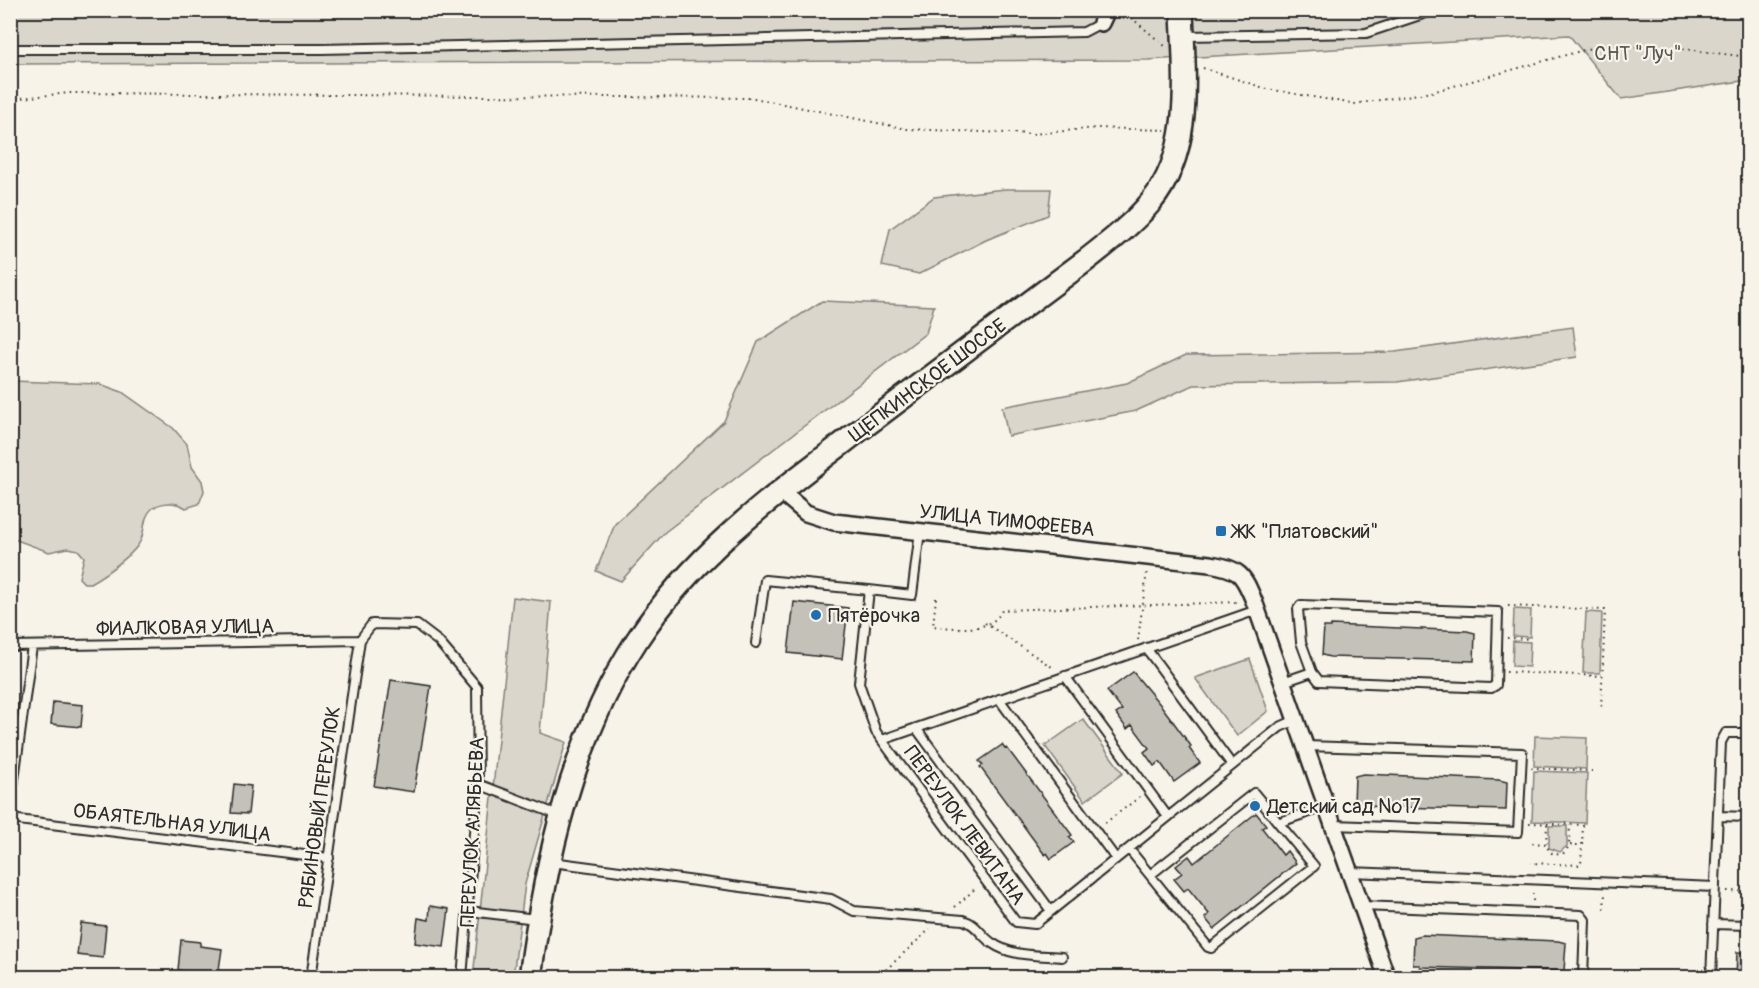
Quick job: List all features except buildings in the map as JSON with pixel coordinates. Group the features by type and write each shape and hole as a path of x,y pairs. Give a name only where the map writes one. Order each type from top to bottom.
{"main road":[{"name":"ЩЕПКИНСКОЕ ШОССЕ","path":"561,817 593,723 615,678 661,607 712,550 780,491 1085,261 1129,225 1162,186 1177,150 1181,130 1184,62 1182,10"},
{"path":"530,978 538,919 561,817"}],"street":[{"name":"УЛИЦА ТИМОФЕЕВА","path":"780,491 797,507 818,518 1210,564 1238,571 1245,579 1256,605"},
{"path":"1256,605 1388,978"}],"lane":[{"path":"1183,36 1366,33 1435,10"},
{"path":"10,49 321,49 1084,32 1104,17"},
{"path":"756,643 765,580 912,595 920,531"},
{"name":"ПЕРЕУЛОК ЛЕВИТАНА","path":"869,590 859,683 876,732 1016,922 1035,924 1051,911"},
{"path":"882,740 1136,652 1256,605"},
{"path":"1301,605 1498,612 1496,685 1491,688 1319,681 1312,672 1301,642 1298,609 1301,605"},
{"name":"ПЕРЕУЛОК АЛЯБЬЕВА","path":"360,640 372,624 417,625 438,641 477,687 478,784 462,978"},
{"name":"ФИАЛКОВАЯ УЛИЦА","path":"10,646 360,640"},
{"name":"РЯБИНОВЫЙ ПЕРЕУЛОК","path":"311,978 360,640"},
{"path":"10,809 32,646"},
{"path":"1146,648 1232,765"},
{"path":"1283,682 1312,672"},
{"path":"1065,676 1168,817"},
{"path":"999,699 1116,859"},
{"path":"916,728 1051,911 1280,727 1296,720"},
{"path":"1711,978 1721,738 1726,733 1749,733"},
{"path":"1305,746 1522,753 1518,832 1334,825"},
{"path":"478,784 561,817"},
{"path":"1128,849 1208,947 1215,947 1313,868 1313,864 1257,795 1250,794 1150,875"},
{"path":"1280,822 1327,806"},
{"path":"1718,816 1749,817"},
{"name":"ОБАЯТЕЛЬНАЯ УЛИЦА","path":"10,819 329,858"},
{"path":"550,862 831,898 854,911 963,920 971,922 989,941 1003,950 1062,957"},
{"path":"1350,872 1715,889"},
{"path":"1362,906 1581,915 1585,920 1582,978"},
{"path":"469,911 538,919"},
{"path":"1713,924 1749,925"}],"path":[{"path":"1122,10 1184,62 1267,89 1354,104 1432,92 1602,45 1683,49 1749,57"},
{"path":"10,99 69,93 754,98 907,129 1032,134 1097,128 1181,130"},
{"path":"1136,652 1149,557"},
{"path":"936,598 933,626 965,628 986,623 1000,615 1002,610 1256,605"},
{"path":"1498,612 1506,606 1605,610 1600,709"},
{"path":"986,623 1065,676"},
{"path":"1498,638 1530,639"},
{"path":"1506,672 1602,676"},
{"path":"1522,768 1592,771"},
{"path":"1095,830 1149,791"},
{"path":"1520,823 1583,825 1581,865 1585,873"},
{"path":"1547,824 1546,844 1550,852 1557,855 1564,852 1569,845 1570,825"},
{"path":"1532,843 1546,844"},
{"path":"1569,845 1582,845"},
{"path":"1531,863 1581,865"},
{"path":"1532,906 1533,889"},
{"path":"1715,889 1749,892"},
{"path":"1604,909 1605,892"}],"green space":[{"name":"СНТ \"Луч\"","path":"1748,10 1748,80 1621,99 1569,35 1148,60 11,64 10,11"},
{"path":"1005,189 1051,189 1048,215 986,240 919,274 882,266 890,229 934,197"},
{"path":"822,301 934,306 926,333 665,532 621,581 596,571 615,524 724,421 758,342"},
{"path":"1573,327 1577,357 1397,382 1193,385 1136,411 1008,436 1002,407 1127,383 1186,355 1395,352"},
{"path":"11,381 100,384 122,392 173,428 187,444 192,467 202,481 204,491 199,504 186,508 169,503 153,508 146,518 141,539 134,550 116,566 90,583 84,583 79,578 84,557 78,550 68,548 49,552 11,538"},
{"path":"513,597 551,602 540,733 566,742 525,884 513,977 473,978"},
{"path":"1514,609 1531,610 1530,637 1513,636"},
{"path":"1586,612 1602,613 1600,673 1583,673"},
{"path":"1513,641 1530,642 1529,667 1512,666"},
{"path":"1250,659 1268,711 1237,736 1195,678"},
{"path":"1083,719 1123,773 1085,801 1045,746"},
{"path":"1535,736 1587,738 1586,769 1534,766"},
{"path":"1534,771 1587,773 1585,823 1532,821"},
{"path":"1549,826 1567,826 1567,846 1560,852 1549,848"}],"place":[{"name":"ЖК \"Платовский\"","path":"1221,531"},
{"name":"Пятёрочка","path":"816,615"},
{"name":"Детский сад №17","path":"1255,806"}]}
